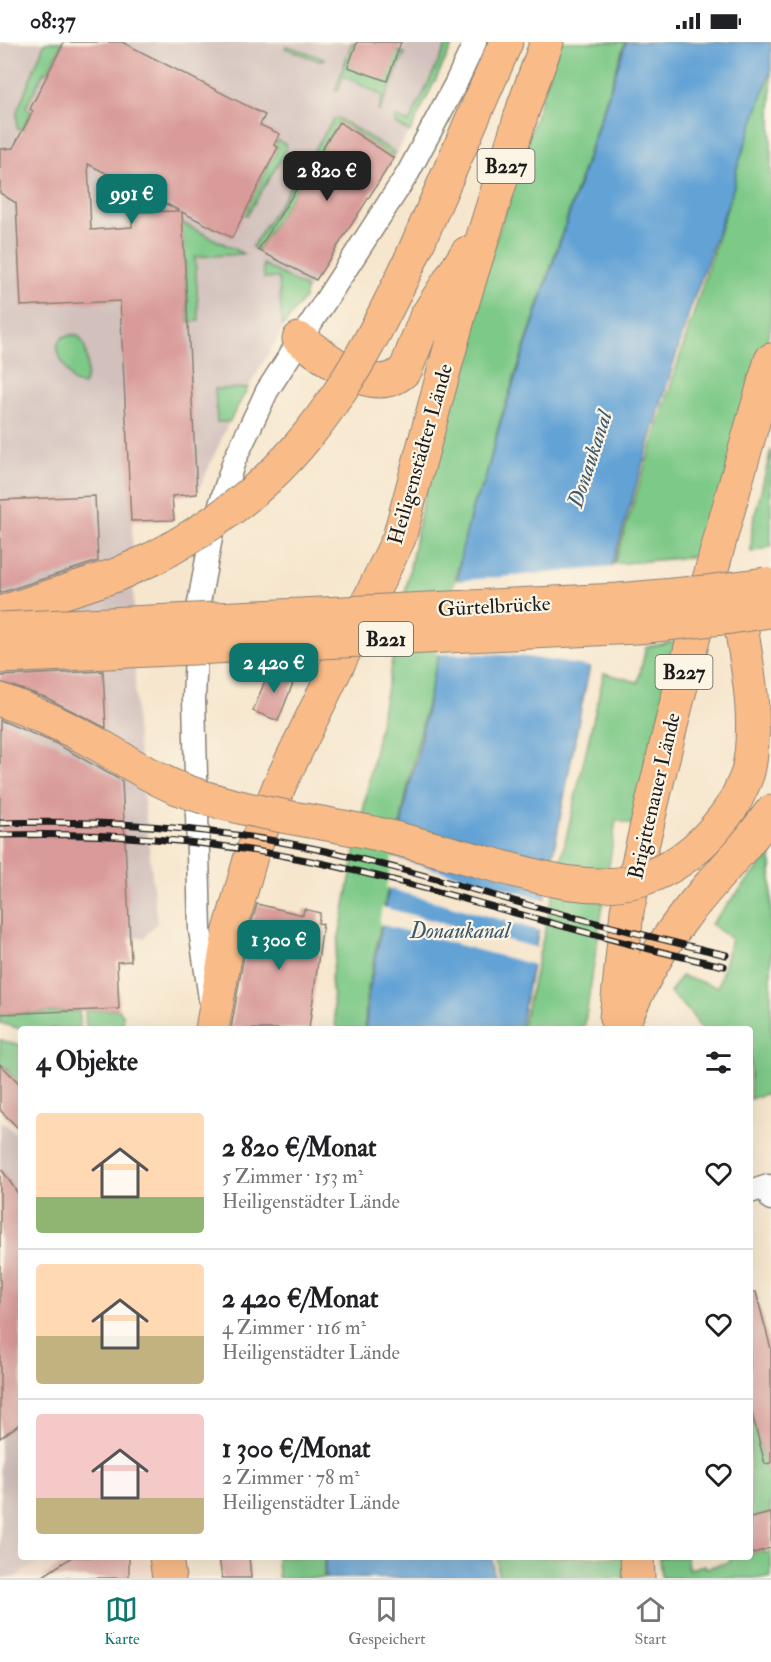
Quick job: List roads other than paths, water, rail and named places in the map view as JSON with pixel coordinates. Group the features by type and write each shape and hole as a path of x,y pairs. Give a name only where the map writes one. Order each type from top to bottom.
{"main road":[{"path":"0,614 116,575 196,535 269,478 300,443 357,365 383,318 506,42"},
{"name":"Heiligenstädter Lände","path":"213,1025 229,934 251,856 280,784 399,538 462,304 547,42"},
{"path":"299,339 359,378 377,381 401,375 406,369 426,317 457,267 488,225"},
{"name":"Brigittenauer Lände","path":"615,1026 627,911 676,698 724,519 771,360"},
{"path":"0,700 62,725 149,774 203,797 230,805 380,835 561,881 610,885 638,880 663,871 687,857 705,842 735,802 747,774 752,745 752,712 724,519"},
{"name":"Gürtelbrücke","path":"0,629 618,600 706,592 770,597"},
{"name":"Gürtelbrücke","path":"0,657 637,627 721,618 770,597"},
{"path":"622,1026 657,955 682,918 771,812"},
{"path":"166,1560 169,1578"},
{"path":"637,1560 638,1578"}],"street":[{"name":"Heiligenstädter Lände","path":"213,1025 200,930 194,699 198,608 213,527 234,461 267,392 408,172 475,42"}],"water":[{"name":"Donaukanal","path":"626,42 771,42 771,70 736,171 734,186 689,313 611,568 581,708 521,1026 366,1026 368,997 407,796 434,673 457,585 462,549 474,503 484,484 500,424"},
{"path":"325,1560 492,1560 494,1578 325,1578"}],"railway":[{"path":"0,823 70,822 141,825 281,842 374,862 553,912 726,955"},
{"path":"0,835 117,836 195,843 273,854 363,873 724,966"}]}
